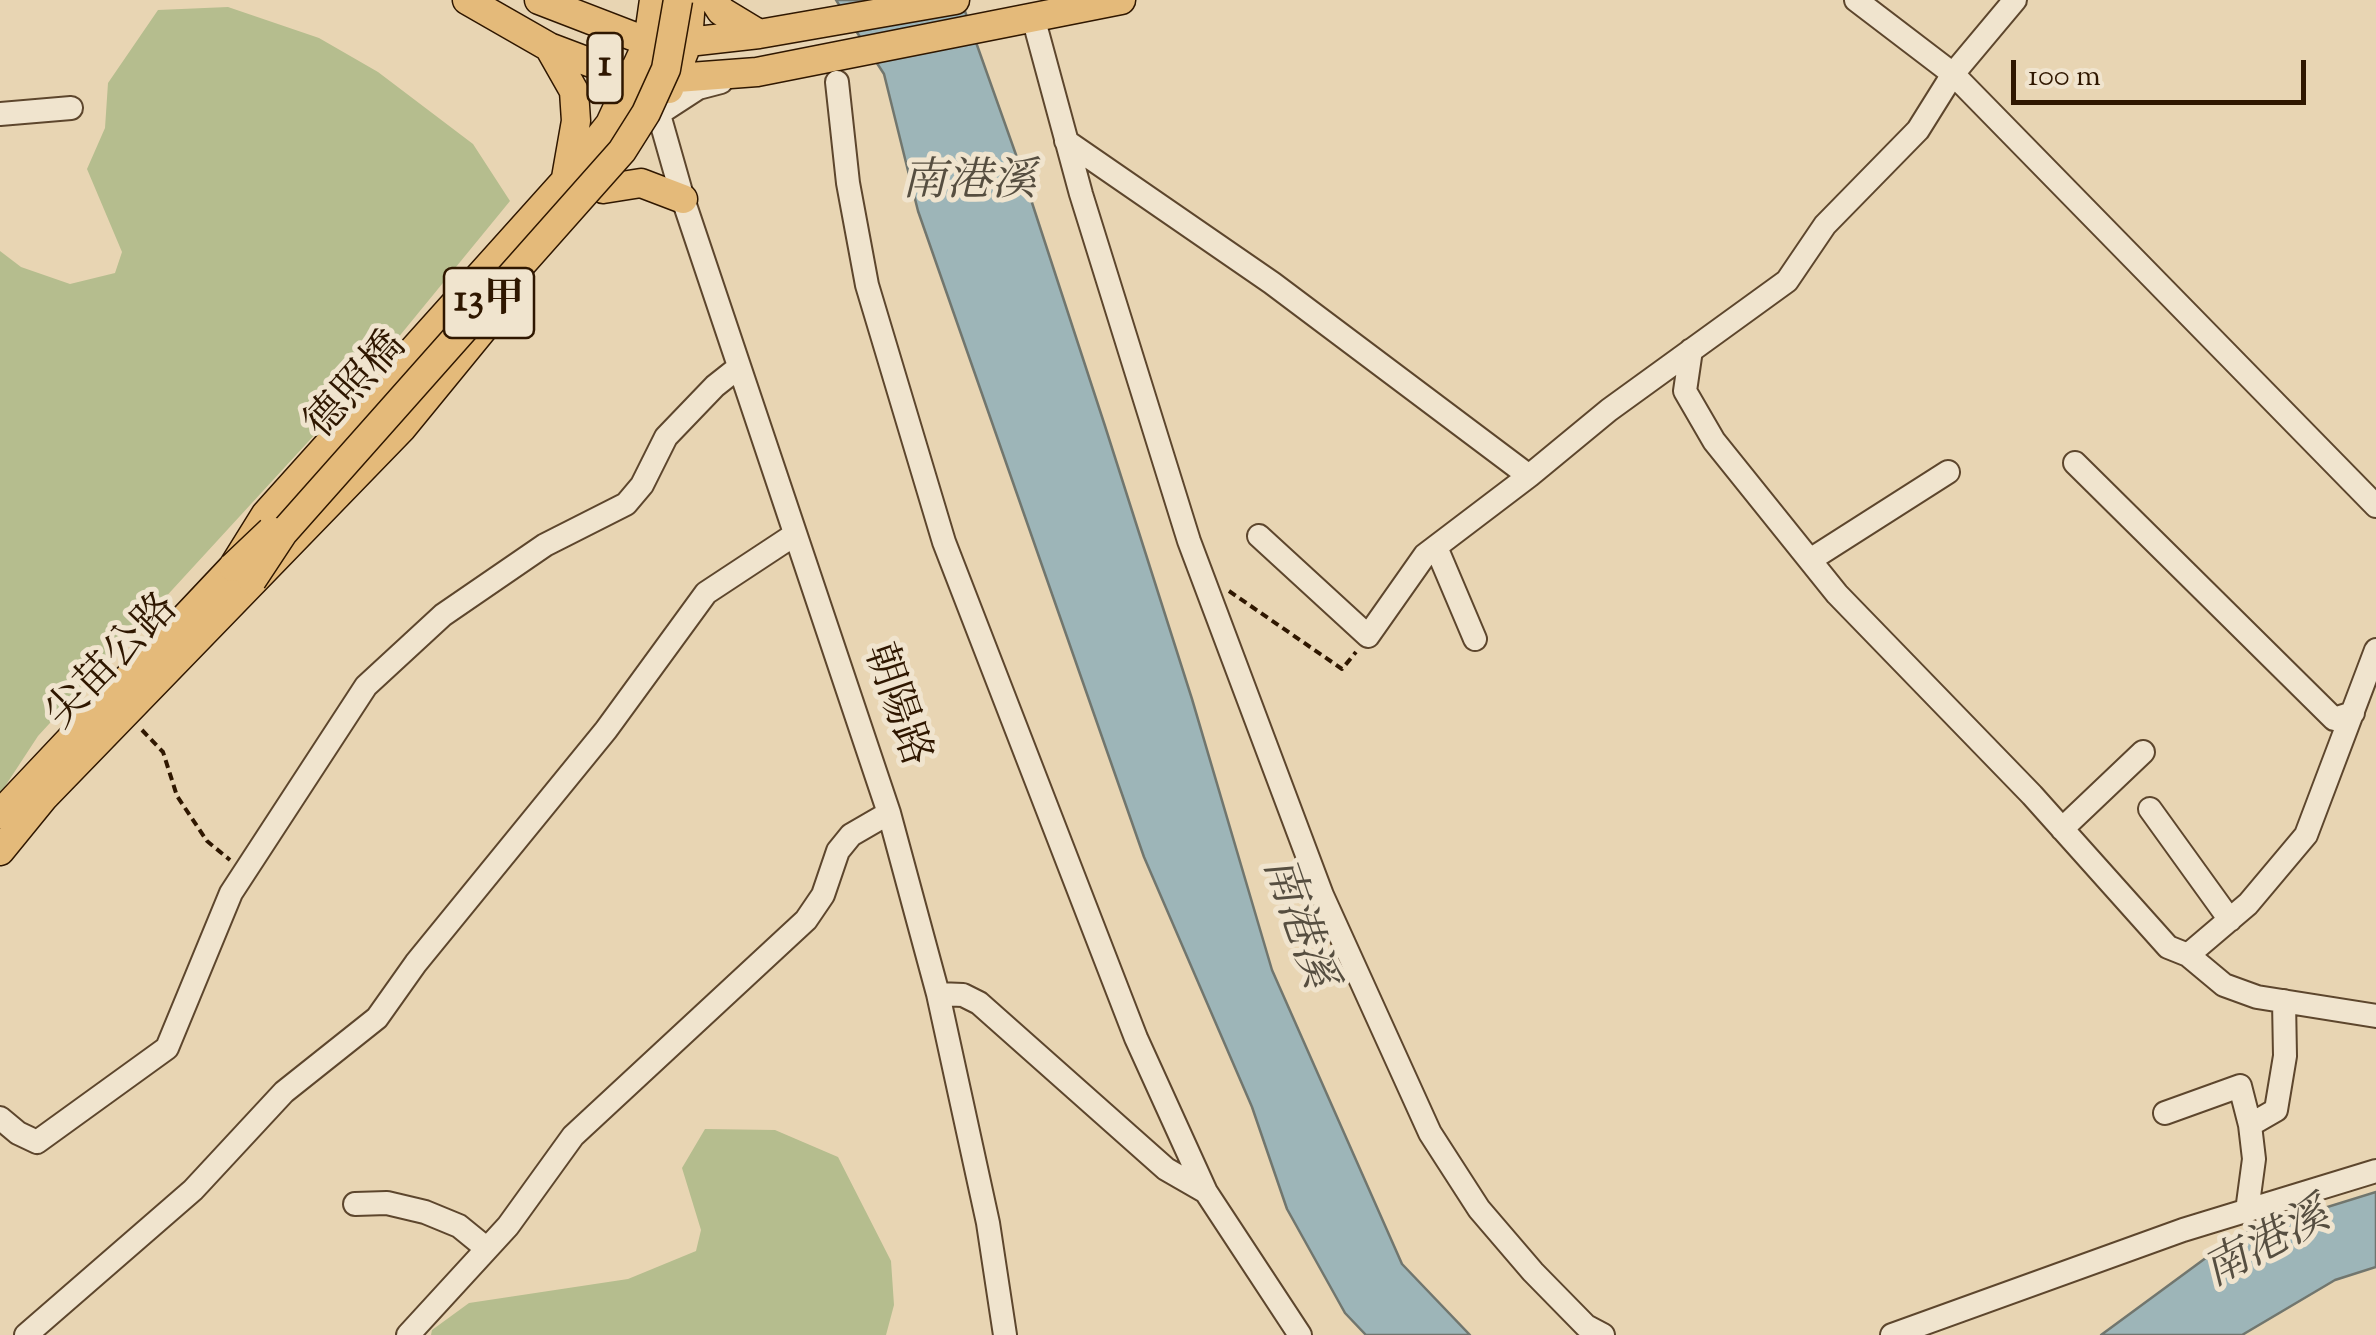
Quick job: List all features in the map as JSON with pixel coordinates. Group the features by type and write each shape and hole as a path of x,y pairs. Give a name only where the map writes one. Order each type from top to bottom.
{"main road":[{"name":"1","path":"467,0 550,47 651,78 757,72 1020,12 1121,0"},
{"name":"1","path":"540,0 648,42 759,34 956,0"},
{"path":"242,573 294,542 402,428 545,251 603,189 658,114 648,42 654,0"},
{"name":"德照橋","path":"242,573 279,524 616,139 653,66 665,0"},
{"name":"德照橋","path":"242,573 284,534 622,152 666,69 678,0"},
{"path":"242,573 266,514 528,226 651,78 688,42 691,0"},
{"path":"714,0 721,11 759,34"},
{"path":"550,47 574,91 576,122 566,180"},
{"path":"603,189 641,183 683,199"},
{"name":"尖苗公路","path":"0,851 44,797 125,712 242,573"},
{"name":"尖苗公路","path":"0,814 242,573"}],"street":[{"path":"1856,0 1953,74 2376,506"},
{"path":"1260,536 1368,636 1425,555 1609,410 1788,281 1825,225 1918,130 1953,74 2014,0"},
{"path":"1020,12 1066,141 1189,542 1322,895 1430,1133 1490,1222 1586,1326 1604,1335"},
{"path":"658,114 698,88 757,72"},
{"path":"837,82 848,183 867,284 944,542 1136,1038 1206,1192 1300,1335"},
{"path":"0,114 72,108"},
{"name":"朝陽路","path":"658,114 889,812 938,994 988,1222 1005,1335"},
{"path":"1066,141 1272,284 1529,476"},
{"path":"1691,350 1685,392 1714,441 1837,594 2062,829 2168,948 2188,956 2224,985 2256,996 2376,1016"},
{"path":"0,1118 18,1134 37,1142 167,1048 232,893 366,686 443,616 544,544 626,504 642,484 666,437 715,386 740,367"},
{"path":"2076,463 2334,720 2353,712"},
{"path":"1810,560 1948,472"},
{"path":"26,1335 193,1190 284,1092 377,1018 416,963 606,730 706,593 794,534"},
{"path":"1436,547 1474,639"},
{"path":"2188,956 2248,904 2306,835 2376,650"},
{"path":"2062,829 2143,752"},
{"path":"2150,809 2230,920"},
{"path":"408,1335 508,1226 573,1136 806,920 822,895 838,851 851,835 889,812"},
{"path":"938,994 963,994 979,1003 1166,1169 1206,1192"},
{"path":"2250,1125 2276,1110 2285,1056 2284,1001"},
{"path":"2165,1113 2240,1086 2254,1159 2247,1211"},
{"path":"1892,1335 2376,1170"},
{"path":"355,1204 388,1203 426,1212 458,1226 486,1248"}],"path":[{"path":"1210,595 1230,590 1342,670 1368,636"},
{"path":"125,712 162,752 177,796 207,841 244,872"}],"green space":[{"path":"228,7 319,38 378,72 473,144 510,201 352,394 38,736 0,794 0,251 21,267 70,284 115,273 122,252 87,169 105,128 108,83 158,10"},
{"path":"705,1129 775,1130 838,1157 891,1261 894,1305 886,1335 431,1335 432,1330 469,1303 628,1279 696,1251 701,1230 682,1168"}],"water":[{"name":"南港溪","path":"836,0 961,0 1105,426 1192,699 1272,970 1402,1264 1470,1335 1366,1335 1345,1313 1287,1209 1252,1107 1144,857 918,211 884,74"},
{"name":"南港溪","path":"2376,1192 2376,1267 2335,1280 2242,1335 2101,1335 2237,1235"}]}
